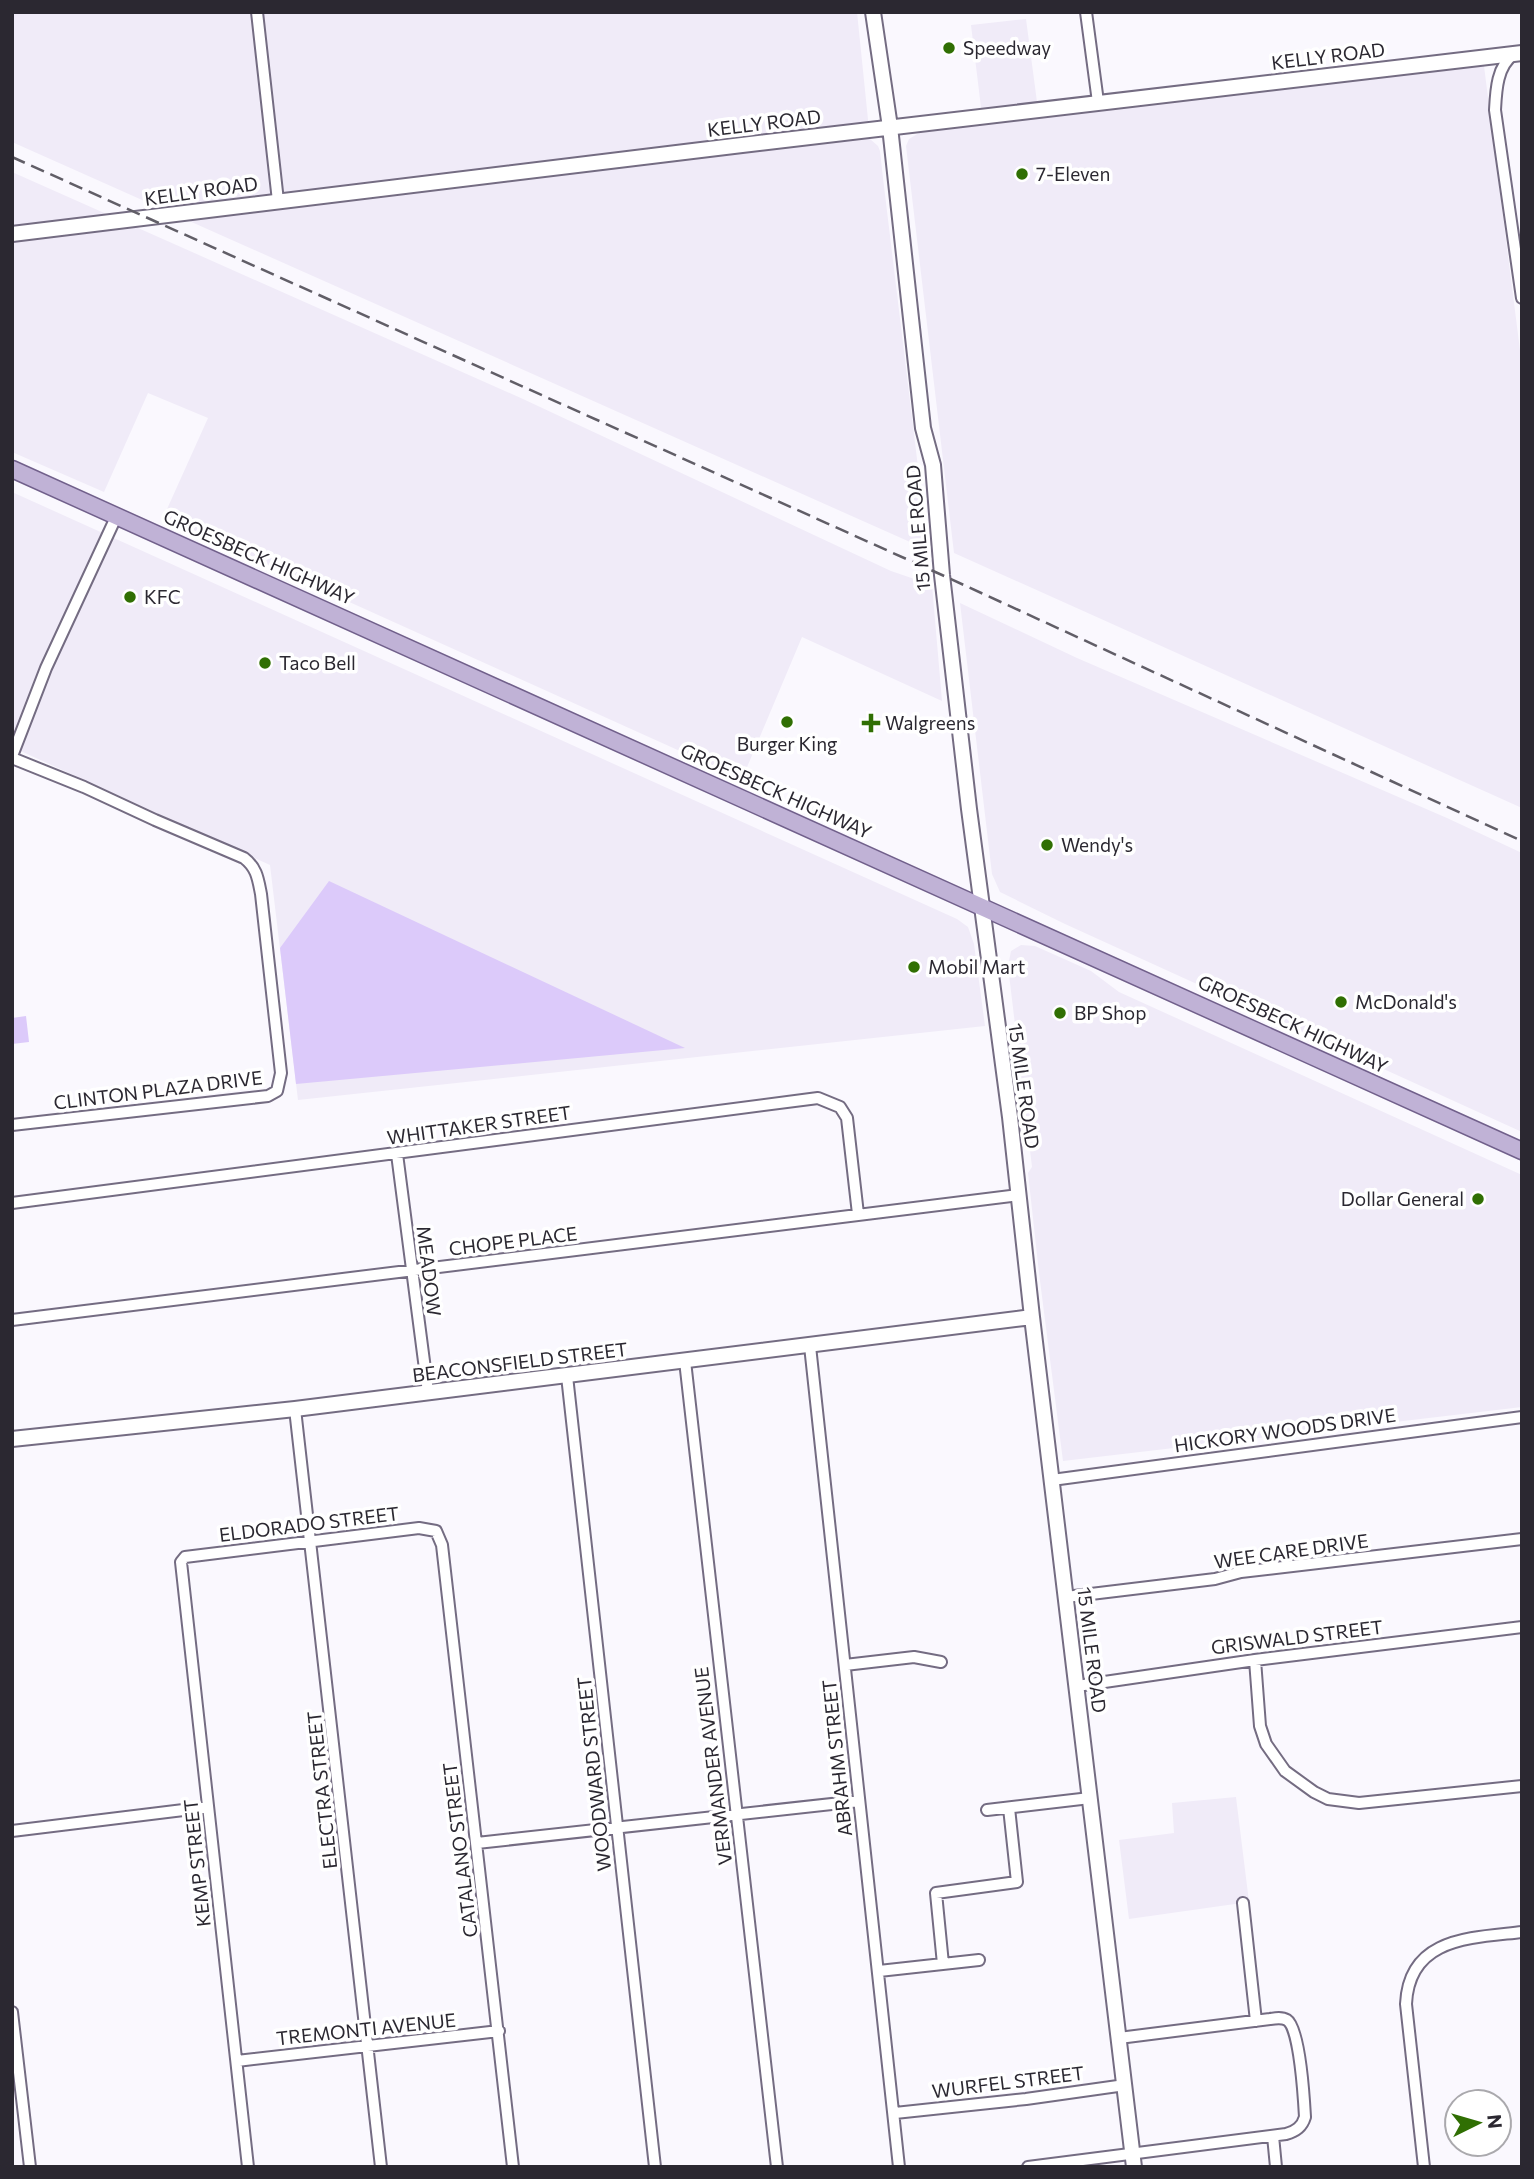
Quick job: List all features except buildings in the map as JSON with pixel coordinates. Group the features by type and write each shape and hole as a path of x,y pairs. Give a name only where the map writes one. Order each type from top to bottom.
{"main road":[{"name":"GROESBECK HIGHWAY","path":"12,469 1522,1151"}],"street":[{"path":"257,12 278,201"},
{"name":"15 MILE ROAD","path":"873,12 890,127 922,414 933,465 942,575 980,905 1010,1116 1133,2161"},
{"path":"1086,12 1098,103"},
{"path":"1518,54 1504,61 1496,92 1495,110 1510,229 1521,275 1522,298"},
{"name":"KELLY ROAD","path":"12,234 1518,54"},
{"name":"CLINTON PLAZA DRIVE","path":"12,1125 268,1096 277,1091 281,1073 261,894 257,874 251,863 85,787 12,757 46,668 117,515"},
{"name":"WHITTAKER STREET","path":"12,1203 818,1098 840,1107 847,1118 858,1214"},
{"name":"MEADOW","path":"397,1154 428,1392"},
{"name":"CHOPE PLACE","path":"12,1320 1018,1195"},
{"name":"BEACONSFIELD STREET","path":"12,1439 295,1409 1032,1317"},
{"name":"ABRAHM STREET","path":"810,1346 899,2167"},
{"name":"VERMANDER AVENUE","path":"685,1361 777,2167"},
{"name":"WOODWARD STREET","path":"567,1376 655,2167"},
{"name":"ELECTRA STREET","path":"295,1409 381,2167"},
{"name":"HICKORY WOODS DRIVE","path":"1052,1480 1522,1417"},
{"name":"ELDORADO STREET","path":"185,1557 419,1528 436,1531"},
{"name":"CATALANO STREET","path":"436,1531 442,1545 513,2167"},
{"name":"WEE CARE DRIVE","path":"1066,1597 1522,1539"},
{"name":"KEMP STREET","path":"185,1557 181,1562 248,2167"},
{"name":"GRISWALD STREET","path":"1077,1685 1522,1627"},
{"path":"845,1665 914,1657 941,1662"},
{"path":"1255,1660 1260,1726 1266,1744 1285,1770 1328,1799 1359,1802 1522,1786"},
{"path":"987,1810 1090,1798"},
{"path":"477,1843 859,1801"},
{"path":"12,1831 208,1807"},
{"path":"943,1964 936,1893 1017,1882 1009,1808"},
{"path":"1243,1903 1256,2021"},
{"path":"1424,2167 1406,2004 1409,1984 1422,1961 1443,1945 1522,1932"},
{"path":"879,1971 979,1960"},
{"path":"12,2012 30,2167"},
{"path":"1028,2167 1133,2161 1295,2132 1305,2116 1296,2033 1288,2020 1280,2018 1119,2038"},
{"name":"TREMONTI AVENUE","path":"237,2061 499,2031"},
{"name":"WURFEL STREET","path":"894,2113 1014,2101 1125,2085"},
{"path":"1273,2136 1276,2167"}],"shaded area":[{"path":"12,12 857,12 870,139 880,151 928,550 12,142"},
{"path":"1026,19 1039,117 1484,66 1522,366 1522,808 954,553 906,146 909,139 919,133 983,124 971,25"},
{"path":"12,172 523,399 891,571 932,585 942,701 802,637 742,779 163,518 208,418 148,393 104,492 12,452"},
{"path":"12,492 957,919 968,927 974,944 985,1026 298,1100 270,865 12,747"},
{"path":"960,603 1077,658 1522,853 1522,1132 1000,892 992,874"},
{"path":"329,881 685,1048 296,1084 280,948"},
{"path":"1021,945 1035,946 1091,971 1119,992 1522,1175 1522,1407 1063,1461 1039,1273 1028,1173 1032,1167 1008,966 1011,951"},
{"path":"26,1016 29,1042 12,1044 12,1018"},
{"path":"1236,1797 1249,1902 1129,1919 1119,1840 1174,1833 1172,1803"}],"railway":[{"path":"12,157 942,575 1522,841"}],"place":[{"name":"Speedway","path":"949,48"},
{"name":"7-Eleven","path":"1022,174"},
{"name":"KFC","path":"130,597"},
{"name":"Taco Bell","path":"265,663"},
{"name":"Burger King","path":"787,722"},
{"name":"Walgreens","path":"871,723"},
{"name":"Wendy's","path":"1047,845"},
{"name":"Mobil Mart","path":"914,967"},
{"name":"McDonald's","path":"1341,1002"},
{"name":"BP Shop","path":"1060,1013"},
{"name":"Dollar General","path":"1478,1199"}]}
